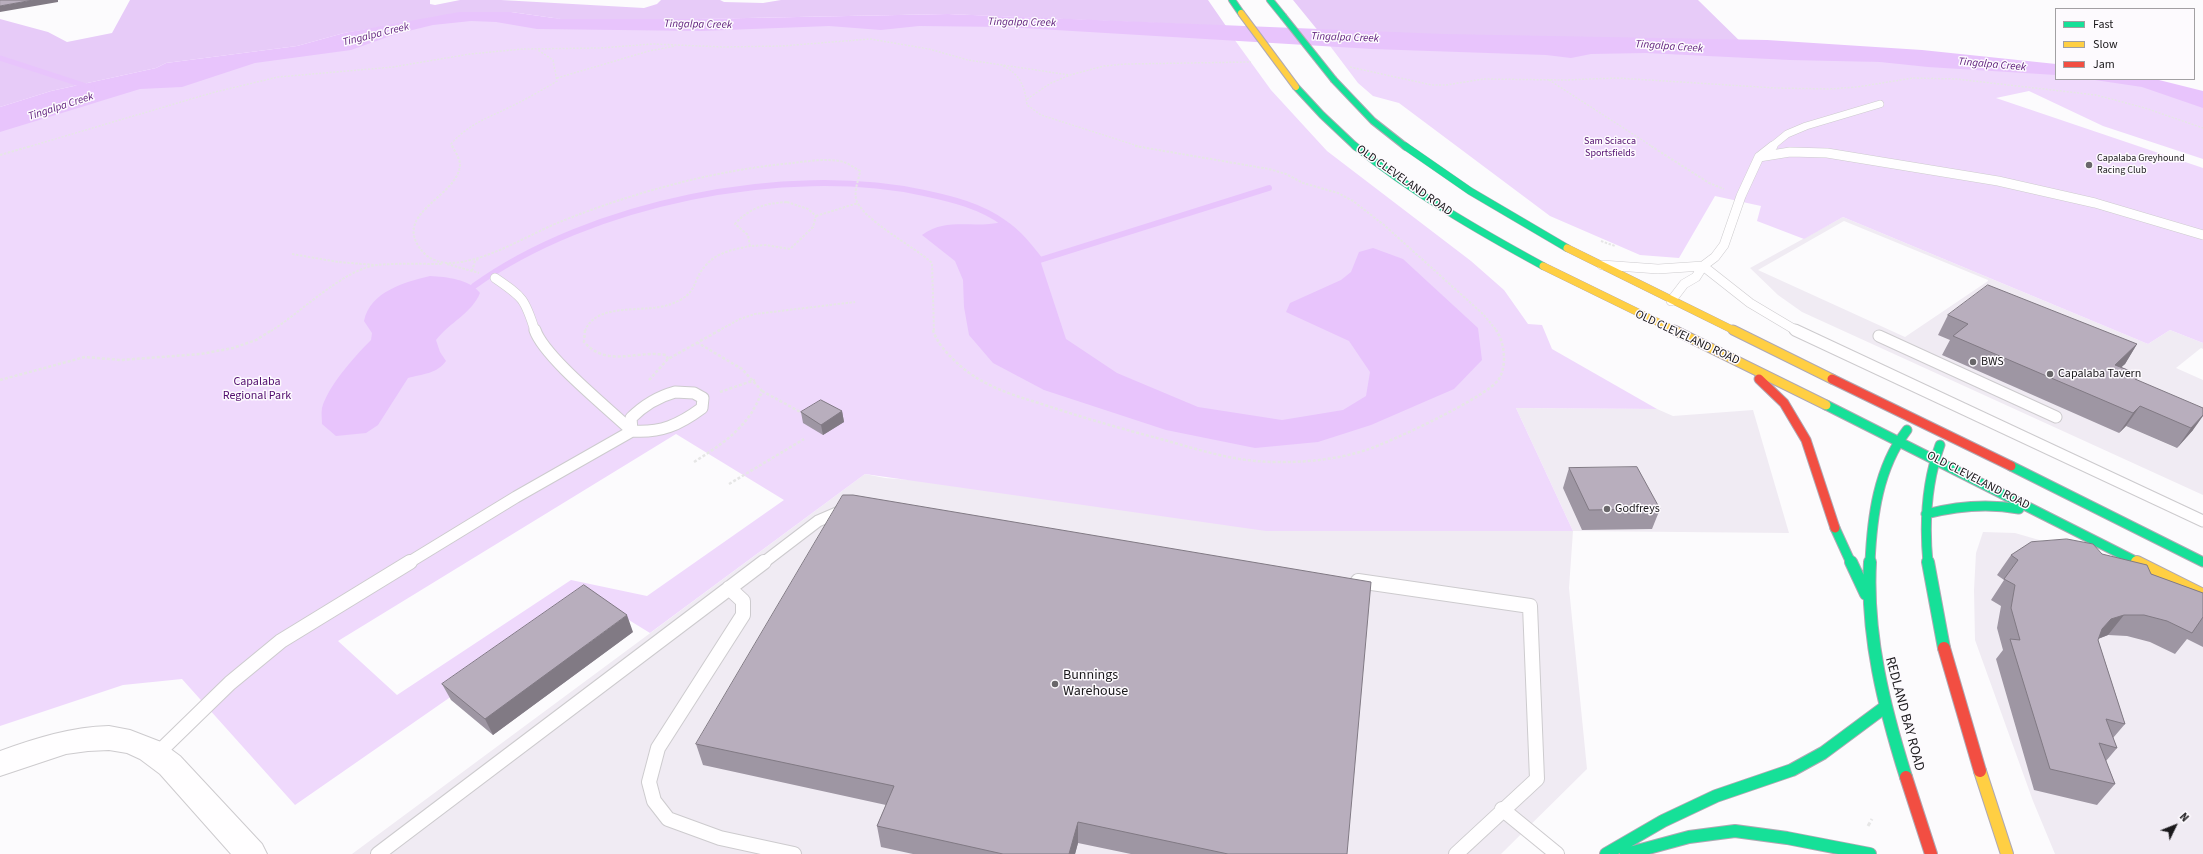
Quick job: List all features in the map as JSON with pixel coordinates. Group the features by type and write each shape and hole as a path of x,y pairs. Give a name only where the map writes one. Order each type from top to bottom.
{"main road":[{"name":"OLD CLEVELAND ROAD","path":"1232,0 1296,86 1323,117 1352,144 1387,171 1445,211 1536,264 1933,458 2203,595"},
{"name":"OLD CLEVELAND ROAD","path":"1270,0 1334,80 1378,125 1425,160 1483,199 1596,264 1671,302 1946,435 2203,562"},
{"path":"1743,364 1784,403 1795,419 1806,440 1834,523 1868,597"},
{"name":"REDLAND BAY ROAD","path":"1916,421 1897,441 1886,466 1871,524 1868,597 1875,662 1885,706 1931,854"},
{"path":"1946,435 1933,458 1926,488 1928,562 1933,595 1952,686 2007,854"},
{"path":"1926,514 1956,504 1970,503 2014,508 2047,516"},
{"path":"1606,854 1663,821 1716,796 1792,770 1823,753 1885,706"},
{"path":"1626,854 1690,837 1735,831 1787,838 1870,854"}],"street":[{"path":"0,764 63,744 92,738 119,738 140,743 158,752 251,854"}],"lane":[{"path":"1671,302 1684,284 1696,277 1703,266 1715,257 1724,244 1741,196 1759,157 1787,134 1806,126 1880,104"},
{"path":"1759,157 1790,152 1827,153 1998,181 2095,203 2203,235"},
{"path":"1596,264 1658,269 1703,266 1750,303 1784,325 2203,521"},
{"path":"495,278 514,290 526,303 538,339 558,362 632,431"},
{"path":"1879,336 2056,417"},
{"path":"158,752 230,683 281,641 516,497 632,431 651,432 686,420 702,408 703,398 695,393 684,391 656,399 640,408 631,418 632,431"},
{"path":"378,854 818,521 843,509 856,508"},
{"path":"1344,580 1471,596 1530,606 1537,779 1502,809 1456,854"},
{"path":"729,588 743,601 743,615 658,748 649,782 654,801 668,819 720,838 794,854"},
{"path":"1502,809 1557,854"}],"path":[{"path":"0,155 215,92 278,77 393,66 496,51 653,44 782,46 838,40 870,39 900,43 968,60 1001,66 1026,67 1070,74"},
{"path":"482,274 427,258 414,240 412,229 420,215 453,180 460,167 458,157 451,144 458,134 472,124 516,104 556,81 558,78 642,53 680,45"},
{"path":"537,49 553,60 558,78"},
{"path":"1027,99 1051,83 1070,74 1104,66 1126,64 1257,62"},
{"path":"292,254 338,262 376,265 446,264 480,257 559,222 601,206 650,191 726,173 806,161 832,160 853,164 860,171 856,199 864,211 884,228 916,248 932,262 932,323 934,333 941,345 962,368 983,382 1016,396 1112,426 1224,456 1256,461 1292,461 1335,457 1366,450 1391,440 1483,394 1499,379 1504,364 1503,347 1498,332 1483,314 1384,225 1353,201 1326,190 1303,183 1286,174 1269,169 1130,145 1041,115 1028,105 1024,85 1017,76 1010,69 1001,66"},
{"path":"1348,66 1432,85 1446,85 1484,79 1548,80 1629,78 1721,85 1830,89 1857,87 1913,78 1963,79 2096,95 2145,108 2203,128"},
{"path":"1548,80 1709,183 1741,196"},
{"path":"750,247 748,235 735,224 740,216 751,209 779,202 804,207 812,211 816,216"},
{"path":"816,216 858,202"},
{"path":"668,359 666,355 657,352 608,358 595,355 584,342 586,327 592,320 618,310 654,309 681,300 691,294 708,261 723,254 762,245 790,249 813,227 816,216"},
{"path":"1594,238 1615,246"},
{"path":"472,271 475,261 480,257"},
{"path":"0,380 85,357 121,360 201,354 233,348 256,340 279,326 339,282 376,265"},
{"path":"656,399 650,394 647,384 652,375 668,359 740,319 755,314 855,302"},
{"path":"698,343 738,366 755,380 762,391 805,415"},
{"path":"703,398 755,380"},
{"path":"694,462 729,440 746,424 759,406 762,391"},
{"path":"730,484 804,439"}],"shaded area":[{"path":"130,0 430,0 430,4 435,5 460,0 501,0 644,8 657,4 661,0 720,0 724,2 763,3 781,0 1208,0 1226,26 948,14 697,19 561,19 511,12 393,25 344,33 297,46 166,63 156,68 51,91 0,107 0,19 48,32 67,42 112,33"},
{"path":"1293,0 1698,0 1750,51 1324,38"},
{"path":"1843,217 2148,344 2170,330 2203,343 2203,349 2201,348 2176,368 2203,380 2203,495 1802,312 1778,295 1750,268","holes":["1844,221 1988,280 1988,281 1905,337 1758,270","1957,343 2124,364 2103,384 2176,448 2126,426 2119,433"]},
{"path":"1516,408 1657,409 1673,416 1753,410 1789,533 1573,531"},
{"path":"865,474 885,478 1573,531 1569,588 1587,769 1501,854 352,854"},
{"path":"1983,532 2015,533 2053,544 2203,620 2203,854 2055,854 2033,801 1975,640 1974,590 1976,553"}],"green space":[{"name":"Capalaba Regional Park","path":"460,18 872,19 1229,32 1271,90 1327,151 1471,261 1504,290 1528,324 1542,325 1552,349 1657,409 1516,408 1573,531 1266,531 865,474 650,633 593,598 295,805 182,679 123,685 0,726 0,126 107,93","holes":["676,434 784,500 647,596 571,580 397,695 338,641"]},
{"name":"Sam Sciacca Sportsfields","path":"1324,38 1603,47 2055,71 2055,80 2127,80 2203,97 2203,159 2103,126 2029,91 1996,98 2203,168 2203,343 2170,330 2148,344 1843,217 1804,239 1757,221 1761,206 1715,196 1679,258 1640,255 1550,216 1399,103 1373,96 1358,83"}],"water":[{"name":"Tingalpa Creek","path":"459,12 511,12 561,19 697,19 948,14 1443,34 1767,40 1922,50 2055,64 2055,75 1928,67 1880,62 1790,60 1646,53 1591,54 1571,58 1546,55 1372,49 1006,27 919,26 881,30 829,26 701,31 537,29 496,22 471,21 433,25 396,34 351,50 255,63 182,87 140,89 0,132 0,107 51,91 156,68 166,63 297,46 344,33"},
{"path":"2095,80 2159,80 2203,91 2203,108 2142,87"},
{"path":"1002,222 1029,245 1040,260 1066,339 1117,373 1198,407 1282,420 1343,410 1366,396 1370,372 1349,341 1286,312 1290,303 1341,280 1351,272 1359,252 1373,248 1403,259 1478,328 1482,360 1454,389 1371,425 1318,442 1255,448 1166,430 1044,390 993,363 969,335 964,307 963,280 955,261 922,235 941,226 960,224 991,224"},
{"path":"430,276 450,278 464,282 475,288 480,293 472,306 436,340 440,352 446,361 434,371 408,378 378,425 366,433 336,436 322,424 322,408 325,399 336,381 371,340 372,333 364,321 367,311 381,296 399,285"}],"building":[{"path":"0,0 33,0 0,6"},
{"path":"1988,285 2137,344 2115,365 2140,375 2135,379 2203,408 2203,415 2191,428 2140,406 2133,413 1953,336 1968,324 1948,315"},
{"path":"821,400 842,411 821,425 801,412"},
{"path":"1637,467 1660,509 1589,510 1569,468"},
{"name":"Bunnings Warehouse","path":"843,495 853,495 1371,582 1347,854 1228,854 1078,822 1069,854 1003,854 877,826 894,786 696,744"},
{"path":"2067,539 2093,544 2102,554 2147,565 2151,574 2203,593 2203,617 2192,633 2167,621 2144,615 2124,615 2111,619 2102,629 2098,640 2125,724 2106,719 2117,748 2099,743 2115,784 2050,769 2010,639 2020,640 2011,608 2015,585 2004,579 2018,560 2011,555 2031,542"},
{"path":"584,585 627,615 485,719 442,684"}],"waterway":[{"path":"0,58 92,88"},
{"path":"474,286 521,257 573,232 631,212 690,197 751,187 812,183 870,185 924,193 945,198 966,204 995,217 1019,235 1040,260 1269,188"}],"traffic: fast":[{"path":"1232,0 1241,13"},
{"path":"1270,0 1283,16"},
{"path":"1283,16 1334,80"},
{"path":"1334,80 1379,126 1423,160 1470,191 1567,248"},
{"path":"1296,87 1350,142 1379,166 1443,209 1543,266"},
{"path":"1826,405 2137,562"},
{"path":"1906,777 1879,676 1873,642 1869,574 1871,540 1880,485 1895,447 1907,430"},
{"path":"1940,445 1932,468 1927,493 1925,519 1929,572 1944,648"},
{"path":"2011,466 2203,562"},
{"path":"1926,514 1949,508 1984,505 2019,509"},
{"path":"1835,528 1866,594"},
{"path":"1606,854 1663,821 1716,796 1792,770 1823,753 1885,707"},
{"path":"1626,854 1689,837 1735,831 1787,838 1870,854"}],"traffic: slow":[{"path":"1241,13 1296,87"},
{"path":"1567,248 1832,379"},
{"path":"1543,266 1826,405"},
{"path":"2137,562 2203,595"},
{"path":"1980,771 2007,854"}],"traffic: jam":[{"path":"1759,379 1784,403 1806,440 1835,528"},
{"path":"1832,379 2011,466"},
{"path":"1944,648 1958,701 1980,771"},
{"path":"1906,777 1931,854"}],"place":[{"name":"Capalaba Greyhound Racing Club","path":"2089,165"},
{"name":"BWS","path":"1973,362"},
{"name":"Capalaba Tavern","path":"2050,374"},
{"name":"Godfreys","path":"1607,509"},
{"name":"Bunnings Warehouse","path":"1055,684"}]}
